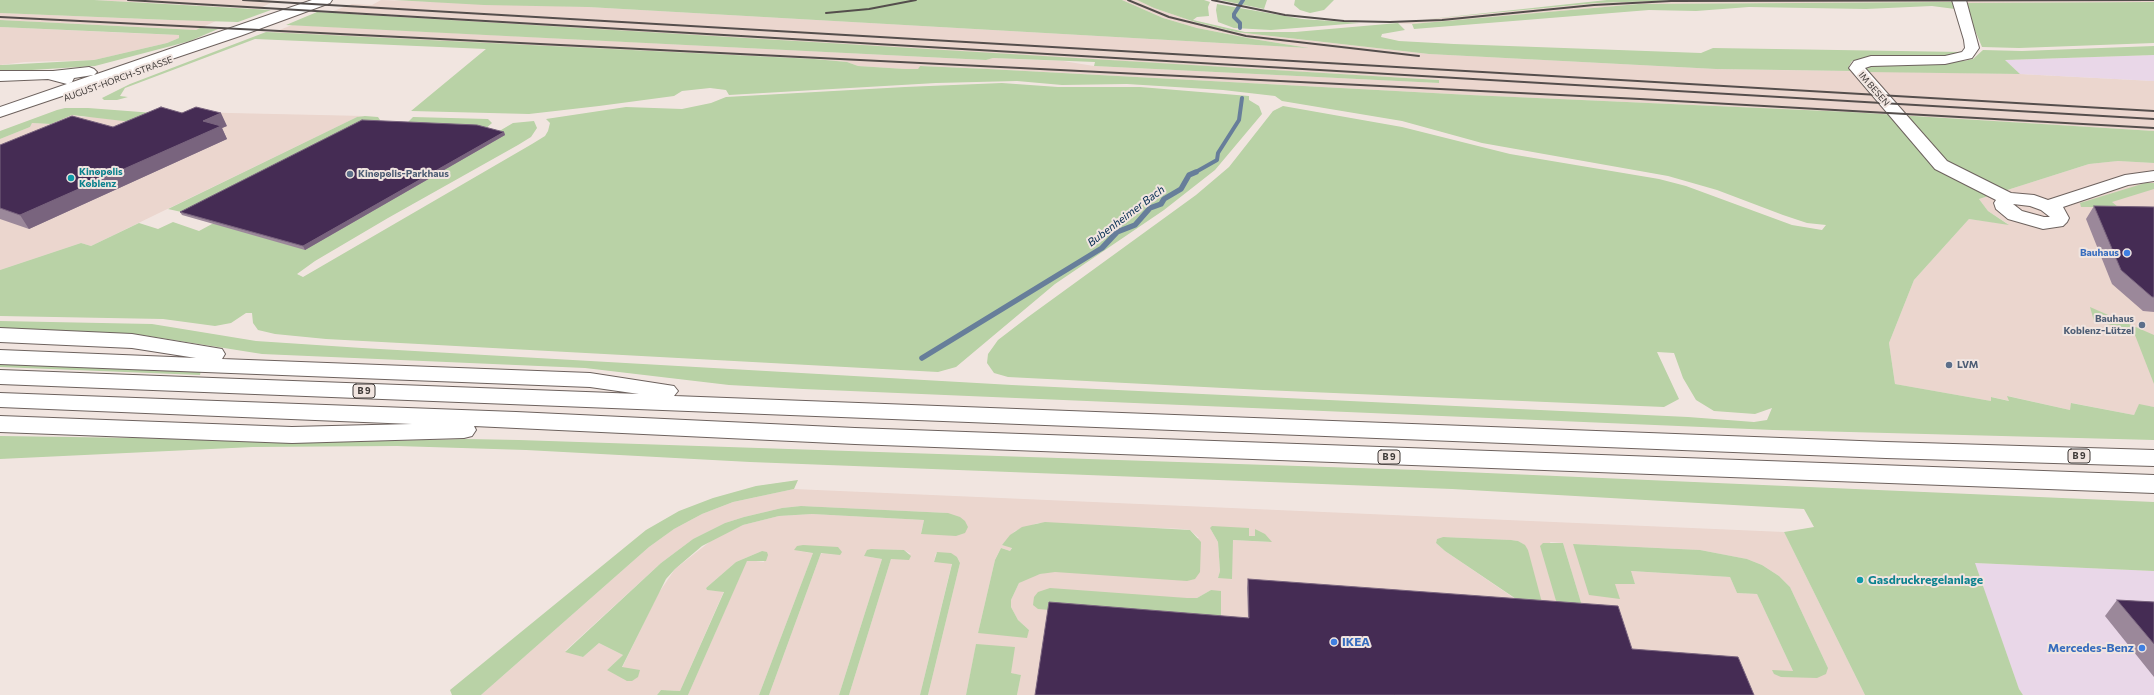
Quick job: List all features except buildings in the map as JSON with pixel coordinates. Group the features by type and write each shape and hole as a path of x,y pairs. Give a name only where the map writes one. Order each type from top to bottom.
{"main road":[{"name":"AUGUST-HORCH-STRASSE","path":"0,123 153,59 236,33 325,0"},
{"name":"IM BESEN","path":"1959,0 1972,40 1972,48 1968,55 1945,60 1871,61 1859,64 1857,68 1941,165 2008,199 2026,199 2048,206 2125,180 2154,176"},
{"name":"AUGUST-HORCH-STRASSE","path":"72,92 209,45 236,33"},
{"path":"0,76 33,74 54,75 90,72 153,59"},
{"path":"0,82 25,81 55,93 72,92 71,81 54,75"},
{"path":"6,110 31,94 36,86"},
{"name":"AUGUST-HORCH-STRASSE","path":"6,110 55,93"},
{"path":"0,335 132,341 215,354 259,366"},
{"path":"0,356 590,380 679,393 728,404"},
{"name":"B 9","path":"0,377 1886,450 2154,458"},
{"name":"B 9","path":"0,400 624,425 855,436 2154,484"},
{"path":"0,424 326,435 624,425"}],"shaded area":[{"path":"94,0 265,0 274,1 259,9"},
{"path":"381,0 588,7 1309,48 1197,28 1163,18 1122,0 1137,0 1154,8 1195,22 1236,32 1429,54 1716,69 2020,74 2154,81 2154,131 1849,112 1470,95 988,69 920,66 918,69 905,69 858,66 847,62 814,59 272,33 292,25 985,60 993,58 1063,61 1094,66 1439,83 1438,80 328,13 352,4 372,5"},
{"path":"1685,0 1953,0 1954,2 1639,4 1412,24 1392,23 1597,3"},
{"path":"1966,0 2154,0 2154,2 1967,3"},
{"path":"0,13 216,21 196,30 0,20"},
{"path":"0,27 179,35 179,38 167,43 94,60 25,62 0,65"},
{"path":"2154,55 2154,81 2020,74 2005,60"},
{"path":"185,112 365,116 357,117 91,246 81,243 0,270 0,139 30,127 32,123 51,124 72,115 83,117"},
{"path":"2118,161 2154,163 2154,407 2139,405 2134,415 2072,403 2070,410 2008,396 2010,401 1992,397 1991,401 1895,384 1889,343 1914,280 1969,219 2008,224 1988,211 1979,199 2089,164"},
{"path":"794,489 1784,532 1865,695 1017,695 1021,675 1010,673 976,645 966,695 928,695 960,563 957,557 936,553 934,562 952,563 920,695 849,695 891,559 911,554 904,550 874,549 864,556 882,559 839,695 769,695 821,553 796,551 813,553 759,695 688,695 747,560 764,562 762,551 736,562 706,588 707,590 724,591 680,691 661,690 657,695 481,695 649,547 674,529 702,514 733,502","holes":["801,506 948,513 921,533 924,520 812,514 779,516 743,525 712,540 675,569 658,594 622,668 607,670 623,655 599,643 583,657 565,651 661,563 693,539 725,523 782,508","1038,523 1184,529 1190,530 1199,538 1031,576 1019,583 1011,600 1011,607 1018,620 1029,630 978,633 995,560 1001,548 1010,551 1012,547 1002,545 1015,531","1210,528 1249,528 1249,536 1255,536 1255,529 1271,542 1232,540 1232,578 1218,578 1220,571 1218,542","1443,537 1511,540 1518,541 1524,545 1528,550 1530,609 1445,551 1436,543 1437,539","1550,542 1563,543 1583,609","1573,544 1700,550 1747,559 1762,565 1779,576 1790,587 1828,668 1774,674 1793,671 1757,594 1737,593 1730,577 1630,571 1635,584 1615,583","1211,590 1221,624 1187,598 1197,598"]},
{"path":"1974,563 2154,571 2154,695 2023,695 2019,689"}],"green space":[{"path":"0,0 94,0 271,10 238,22 171,20 0,13"},
{"path":"394,0 1122,0 1163,18 1197,28 1309,48 588,7 484,5"},
{"path":"1137,0 1204,0 1210,2 1208,7 1209,16 1197,17 1193,20 1245,32 1295,32 1398,23 1405,30 1382,34 1381,37 1399,41 1454,44 1701,53 1713,48 1962,52 1943,58 1866,58 1852,61 1849,66 1851,71 1716,69 1429,54 1236,32 1195,22 1154,8"},
{"path":"1220,0 1267,0 1264,9"},
{"path":"1295,0 1334,0 1324,10 1310,13 1300,10 1294,5"},
{"path":"1607,0 1685,0 1597,3 1420,20"},
{"path":"1954,2 1955,9 1932,6 1866,9 1749,7 1696,11 1649,10 1414,29 1412,24 1639,4"},
{"path":"2154,2 2154,43 2019,48 1982,47 1969,16 1967,3"},
{"path":"1217,4 1302,19 1360,23 1271,30 1234,28 1218,22 1216,10"},
{"path":"317,12 1439,80 1439,83 1094,66 1095,62 993,58 986,60 286,25"},
{"path":"0,20 196,30 200,28 218,29 190,41 95,66 0,72 0,65 94,60 167,43 179,38 179,35 0,27"},
{"path":"266,32 814,59 847,62 858,66 905,69 918,69 920,66 988,69 1470,95 1849,112 2154,131 2154,163 2118,161 2089,164 1979,199 1988,211 2009,225 1969,219 1914,280 1889,343 1895,384 1991,401 1991,397 2009,401 2007,396 2070,410 2071,403 2134,415 2139,404 2154,407 2154,440 1773,430 803,389 729,385 585,368 262,354 142,335 0,328 0,321 152,324 256,341 362,348 1012,385 1688,417 1754,422 1767,420 1772,408 1755,414 1714,411 1696,400 1683,378 1674,353 1657,352 1679,399 1664,407 1263,390 1008,377 994,373 987,363 988,354 998,340 1196,195 1229,167 1273,111 1283,106 1402,127 1510,154 1659,179 1686,186 1792,225 1822,230 1826,225 1807,223 1717,190 1668,176 1482,143 1402,121 1282,101 1275,96 1223,90 1127,84 1062,85 1017,81 936,83 729,95 726,90 710,88 682,91 674,96 529,114 411,111 486,49 255,39 125,88 120,96 128,97 117,100 104,100 102,98 130,84"},
{"path":"2154,46 2154,55 2005,60 2020,74 1866,72 1866,69 1875,64 1964,61 1973,59 1983,50 2022,51"},
{"path":"1002,83 1058,87 1140,87 1249,96 1249,100 1259,106 1262,114 1215,170 1164,210 1055,284 956,367 938,372 326,339 275,334 258,330 253,323 252,313 246,313 231,323 215,326 163,319 0,316 0,270 81,243 91,246 139,223 158,229 173,222 199,231 212,224 496,133 513,123 534,121 537,128 531,137 518,145 388,218 315,261 297,274 303,277 545,136 550,123 546,119 626,107 682,109 711,103 726,97"},
{"path":"65,108 88,108 154,113 132,122 72,115 51,124 32,123 30,127 0,139 0,131"},
{"path":"357,117 378,117 380,120 186,213 168,209"},
{"path":"413,117 488,119 492,123 484,130 404,126"},
{"path":"2145,183 2154,183 2154,189 2112,202 2118,207 2081,207 2080,203"},
{"path":"2090,307 2154,335 2154,384 2133,330 2094,321"},
{"path":"0,362 201,370 200,375 0,367"},
{"path":"0,436 139,438 293,443 467,439 519,440 1418,470 2154,502 2154,571 1975,563 2019,689 2023,695 1865,695 1784,532 1814,527 1804,509 1452,489 750,462 526,450 397,446 253,447 0,459"},
{"path":"798,480 794,489 733,502 702,514 674,529 649,547 481,695 452,695 450,690 646,530 679,511 713,498 756,486"},
{"path":"801,506 948,513 960,517 965,521 968,527 965,533 956,536 921,534 924,520 812,514 779,516 743,525 702,546 675,569 666,579 622,667 640,670 638,677 632,681 627,681 607,670 623,655 599,643 583,657 565,652 661,563 693,539 725,523 744,517 782,508"},
{"path":"1045,522 1190,530 1201,542 1200,572 1195,579 1187,581 1055,572 1040,574 1019,583 1011,600 1011,607 1018,620 1029,630 1027,638 978,633 995,560 1001,548 1010,551 1012,548 1002,545 1010,535 1022,527"},
{"path":"1212,526 1249,528 1249,536 1255,536 1255,529 1265,534 1272,542 1233,540 1232,579 1218,578 1220,571 1218,542 1210,528"},
{"path":"1443,537 1511,540 1518,541 1525,545 1528,550 1544,610 1531,609 1445,551 1436,543 1437,539"},
{"path":"1543,543 1563,543 1583,609 1559,611 1540,546"},
{"path":"1573,544 1700,550 1747,559 1762,565 1779,576 1790,587 1828,668 1826,674 1817,678 1781,677 1774,674 1772,670 1793,671 1757,594 1737,593 1730,577 1631,571 1635,584 1615,584 1620,599 1589,595"},
{"path":"797,546 838,547 842,552 840,555 821,553 769,695 759,695 813,553 794,550"},
{"path":"867,550 904,550 911,556 909,560 891,559 849,695 839,695 882,559 864,556"},
{"path":"762,551 767,552 768,555 766,561 747,561 688,695 657,695 661,690 680,691 724,592 707,590 706,588 736,562"},
{"path":"937,552 951,553 957,557 960,563 928,695 920,695 952,564 934,562"},
{"path":"1050,588 1187,598 1197,598 1211,590 1221,591 1221,624 1038,609 1033,605 1034,597 1038,592"},
{"path":"976,644 1015,647 1011,673 1021,675 1017,695 966,695"}],"waterway":[{"name":"Bubenheimer Bach","path":"1240,28 1240,23 1234,17 1234,14 1243,0"},
{"name":"Bubenheimer Bach","path":"1195,172 1217,160 1218,153 1239,120 1242,98"},
{"name":"Bubenheimer Bach","path":"922,358 1102,248 1117,232 1135,225 1150,208 1161,204 1164,199 1181,189 1189,175 1195,172"}],"railway":[{"path":"128,0 2154,119"},
{"path":"243,0 2154,111"},
{"path":"826,13 869,9 916,0"},
{"path":"1128,0 1169,17 1246,36 1419,56"},
{"path":"1212,0 1285,15 1344,21 1390,22 1442,20 1594,5 1671,1 2154,0"},
{"path":"0,17 1640,99 2154,128"}],"place":[{"name":"Kinopolis-Parkhaus","path":"350,174"},
{"name":"Kinopolis Koblenz","path":"71,178"},
{"name":"Bauhaus","path":"2127,253"},
{"name":"Bauhaus Koblenz-Lützel","path":"2142,325"},
{"name":"LVM","path":"1949,365"},
{"name":"Gasdruckregelanlage","path":"1860,580"},
{"name":"IKEA","path":"1334,642"},
{"name":"Mercedes-Benz","path":"2142,648"}]}
